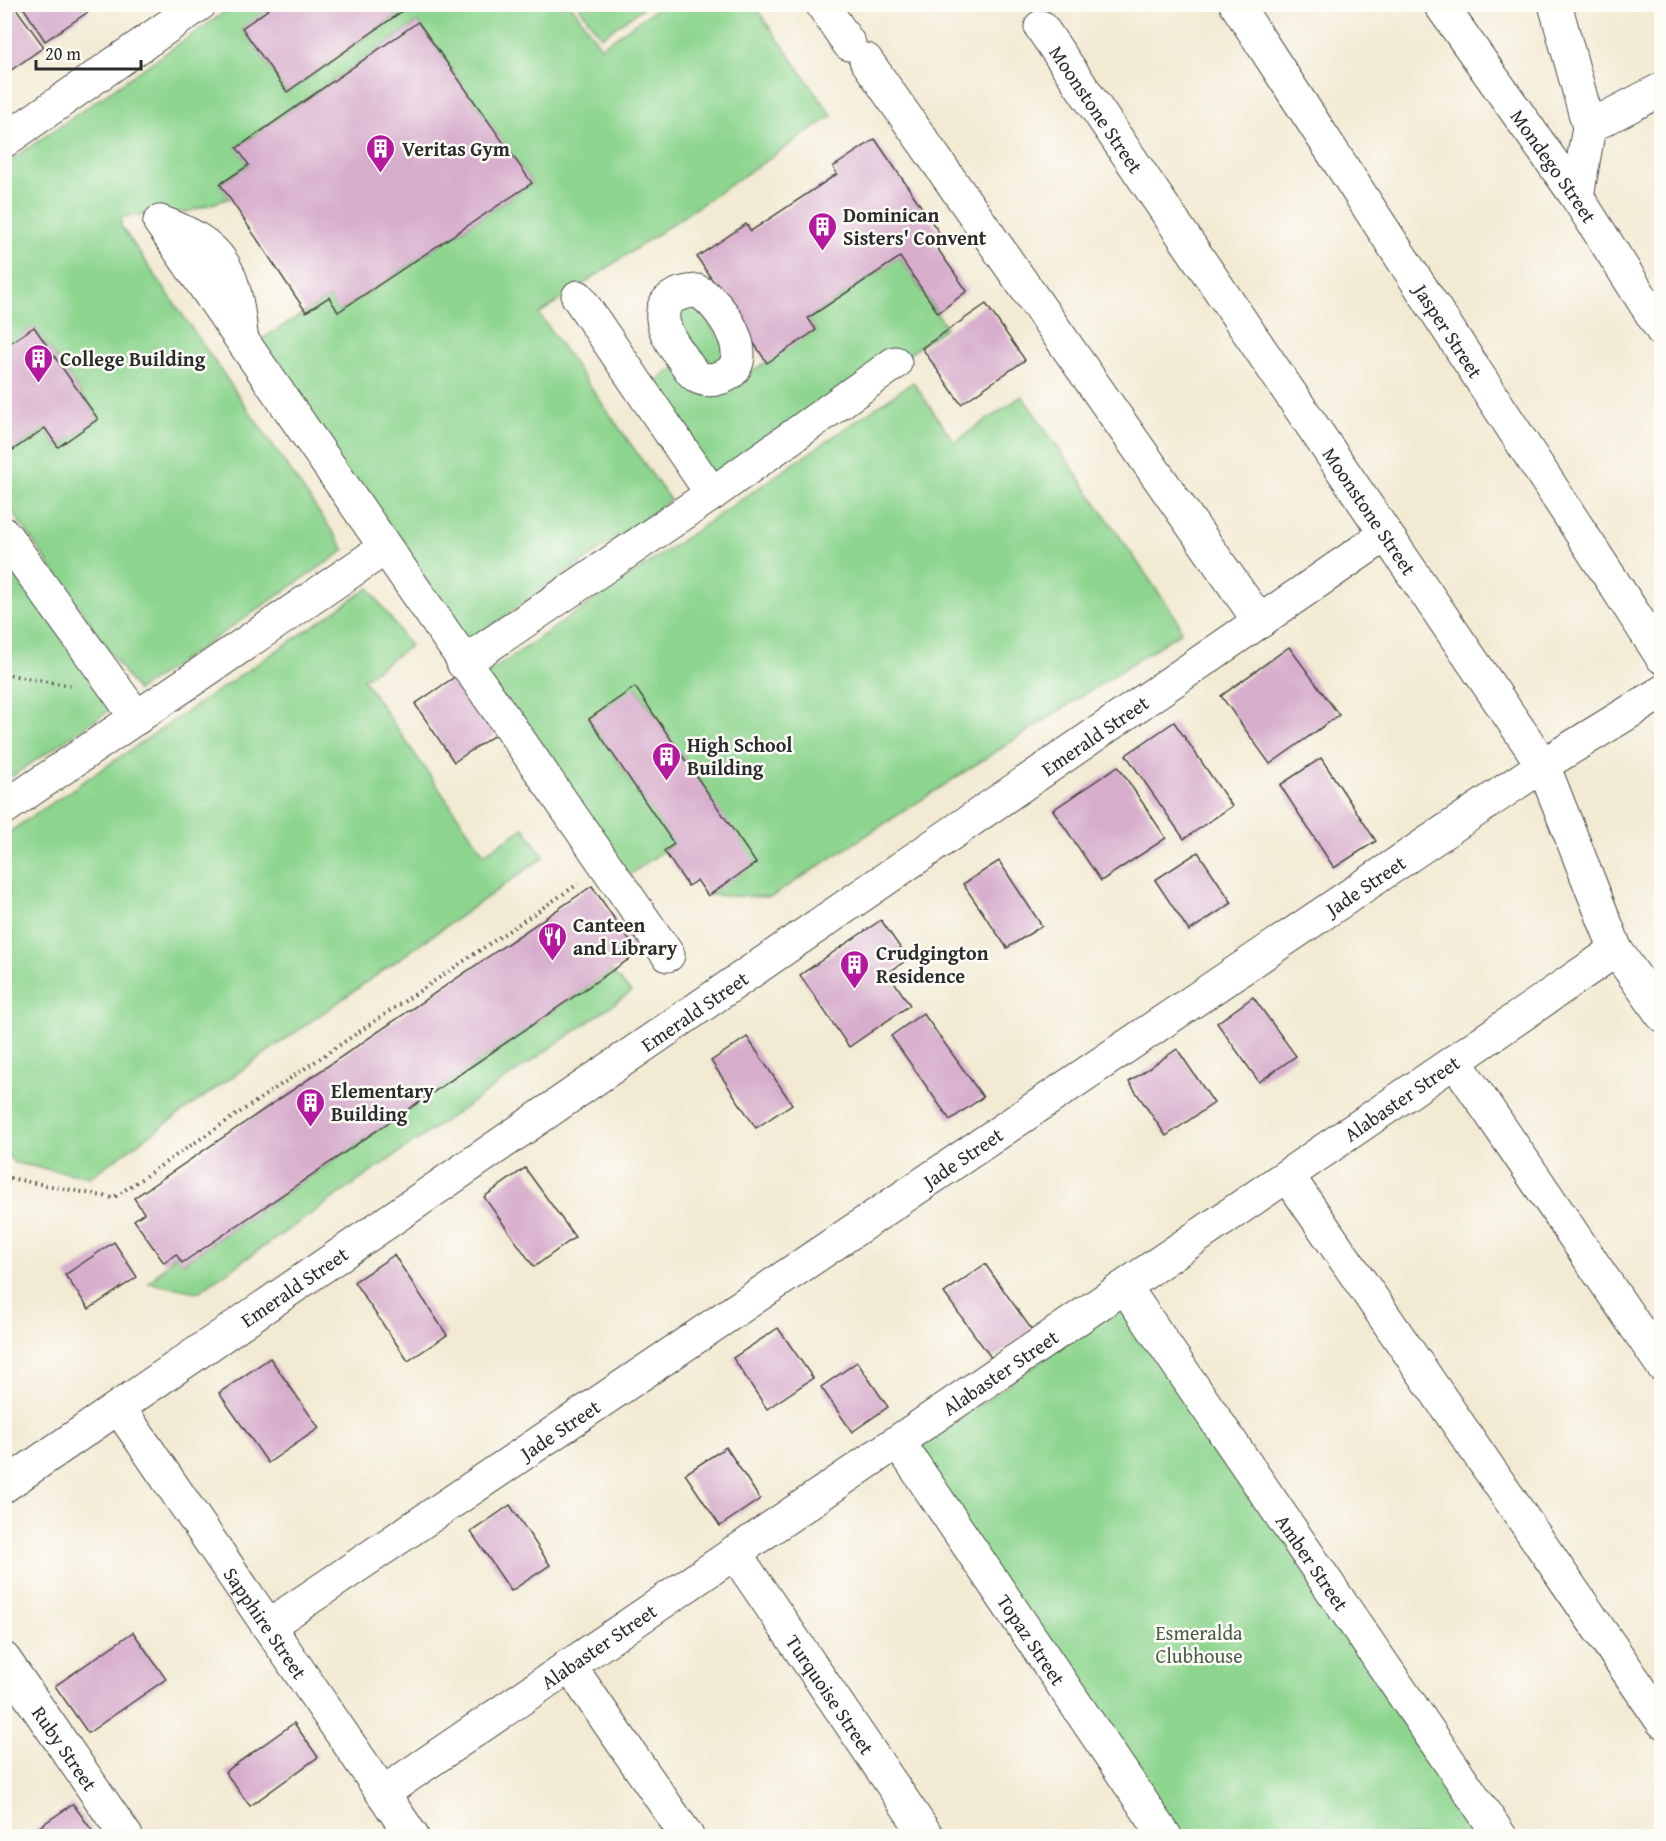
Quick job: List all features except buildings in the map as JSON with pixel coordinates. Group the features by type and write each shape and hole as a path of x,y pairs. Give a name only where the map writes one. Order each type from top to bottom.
{"street":[{"path":"4,141 200,4"},
{"path":"822,4 1260,622"},
{"name":"Jasper Street","path":"1236,4 1662,657"},
{"name":"Mondego Street","path":"1440,4 1577,197 1662,330"},
{"path":"1555,4 1589,127 1577,197"},
{"name":"Moonstone Street","path":"1041,27 1543,765 1616,950 1662,1015"},
{"path":"1589,127 1662,89"},
{"path":"160,222 463,663 668,956"},
{"path":"578,297 712,494"},
{"path":"639,384 677,351"},
{"path":"463,663 712,494 895,363"},
{"path":"4,534 128,706"},
{"name":"Emerald Street","path":"4,1486 1385,535"},
{"path":"4,808 128,706 384,548"},
{"name":"Jade Street","path":"268,1626 1543,765 1662,692"},
{"name":"Alabaster Street","path":"383,1793 734,1552 899,1443 1616,950"},
{"path":"1455,1061 1662,1365"},
{"path":"1288,1176 1662,1721"},
{"name":"Amber Street","path":"1125,1287 1500,1836"},
{"name":"Sapphire Street","path":"119,1408 412,1836"},
{"name":"Topaz Street","path":"899,1443 1166,1836"},
{"name":"Turquoise Street","path":"734,1552 927,1836"},
{"name":"Ruby Street","path":"4,1659 126,1836"},
{"path":"569,1665 687,1836"}],"path":[{"path":"4,674 128,706"},
{"path":"4,1177 113,1198 579,883"}],"green space":[{"path":"235,5 276,5 242,28 287,92 408,8 406,5 571,5 601,47 662,5 754,5 832,116 539,314 670,500 456,651 248,348 329,297 339,312 532,183 418,22 237,147 249,165 220,184 230,198 187,212 121,217 121,226 345,550 137,691 5,501 5,456 45,428 58,447 98,419 34,327 5,347 4,165"},
{"path":"578,5 647,5 601,37"},
{"path":"900,257 946,327 709,500 636,395 673,369 730,385 816,330 808,318"},
{"path":"692,303 729,350 710,370 672,316"},
{"path":"913,382 954,442 1022,396 1177,619 1181,632 771,897 708,895 755,863 636,688 589,719 674,843 614,886 475,682"},
{"path":"4,550 114,707 5,781 4,781"},
{"path":"369,588 410,646 363,679 484,854 524,828 544,857 90,1177 15,1163 4,1152 5,835"},
{"path":"611,971 631,992 198,1292 149,1283 176,1254 183,1263"},
{"name":"Esmeralda Clubhouse","path":"1124,1302 1485,1836 1174,1836 914,1451"}],"place":[{"name":"Veritas Gym","path":"381,174"},
{"name":"Dominican Sisters' Convent","path":"822,252"},
{"name":"College Building","path":"39,384"},
{"name":"High School Building","path":"666,782"},
{"name":"Canteen and Library","path":"552,962"},
{"name":"Crudgington Residence","path":"855,990"},
{"name":"Elementary Building","path":"310,1128"}]}
